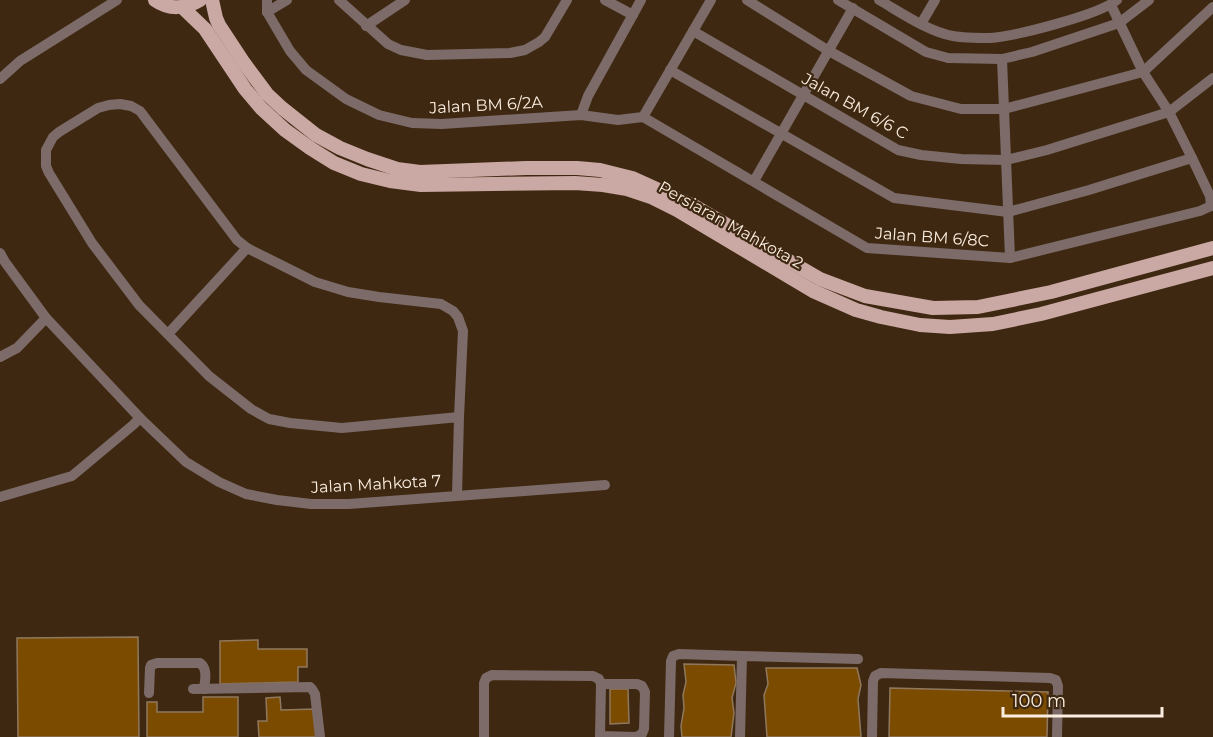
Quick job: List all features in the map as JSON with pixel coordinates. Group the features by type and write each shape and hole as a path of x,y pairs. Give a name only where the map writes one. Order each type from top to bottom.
{"main road":[{"path":"155,0 169,7 182,8 200,0"},
{"name":"Persiaran Mahkota 2","path":"212,0 219,25 267,94 316,135 340,148 397,169 420,172 577,168 600,170 632,178 696,207 856,310 881,317 920,325 950,327 993,324 1041,314 1213,268"},
{"name":"Persiaran Mahkota 2","path":"182,8 205,29 245,89 261,108 310,148 334,163 380,179 421,185 575,183 627,189 651,197 677,210 816,285 933,308 978,307 1051,292 1213,248"}],"street":[{"path":"0,79 21,61 117,0"},
{"path":"267,0 267,12"},
{"path":"267,12 287,0"},
{"path":"339,0 388,44 427,56 517,52 532,47 545,37 567,0"},
{"path":"366,26 405,0"},
{"path":"604,0 633,15"},
{"path":"581,115 588,96 641,0"},
{"path":"643,117 711,0"},
{"path":"747,0 829,51 911,96 962,109 1004,109 1143,72 1213,8"},
{"path":"838,0 926,52 948,58 1002,59 1032,52 1119,23 1149,0"},
{"path":"879,0 921,24 953,36 990,38 1080,17 1114,3 1119,23 1143,72 1169,112 1210,196 1212,206"},
{"path":"921,24 934,0"},
{"path":"754,181 853,8"},
{"name":"Jalan BM 6/2A","path":"267,12 290,51 306,70 346,99 379,115 411,123 442,124 581,115 618,120 643,117"},
{"name":"Jalan BM 6/6 C","path":"693,30 898,150 921,155 1006,160 1047,150 1169,112 1211,83"},
{"path":"1002,59 1010,258"},
{"path":"670,70 894,198 1008,212 1192,158"},
{"path":"457,495 463,331 453,311 441,304 348,292 315,282 247,248 237,240 140,111 131,106 120,104 98,108 53,137 46,150 46,166 92,243 139,305 209,376 244,405 269,419 342,428 459,417"},
{"name":"Jalan BM 6/8C","path":"643,117 867,248 1010,258 1200,211 1212,206"},
{"path":"168,334 247,248"},
{"name":"Jalan Mahkota 7","path":"0,254 46,318 140,418 186,462 219,482 246,494 311,504 388,502 605,485"},
{"path":"0,357 17,348 46,318"},
{"path":"0,497 72,476 140,418"},
{"path":"669,737 671,661 674,656 679,654 858,659"},
{"path":"740,737 742,656"},
{"path":"149,693 150,668 154,663 200,663 205,671 199,689 310,687 315,694 320,737"},
{"path":"872,737 873,681 875,676 881,674 1056,680 1058,686 1057,737"},
{"path":"484,737 484,683 486,678 492,675 593,676 601,684 600,737 642,735 645,692 642,687 637,684 601,684"}],"building":[{"path":"138,637 139,737 18,737 17,638"},
{"path":"258,640 258,649 307,649 307,667 298,667 298,682 220,684 220,641"},
{"path":"684,664 734,665 736,683 732,698 734,713 731,737 682,737 683,695 686,682"},
{"path":"766,668 857,668 861,685 858,699 861,737 767,737 764,695 768,684"},
{"path":"890,688 1048,692 1047,737 889,737"},
{"path":"610,689 628,689 629,723 610,724"},
{"path":"203,697 238,697 238,737 147,737 147,702 157,702 157,712 203,712"},
{"path":"280,697 281,710 315,709 316,737 259,737 258,721 267,721 266,698"}]}
